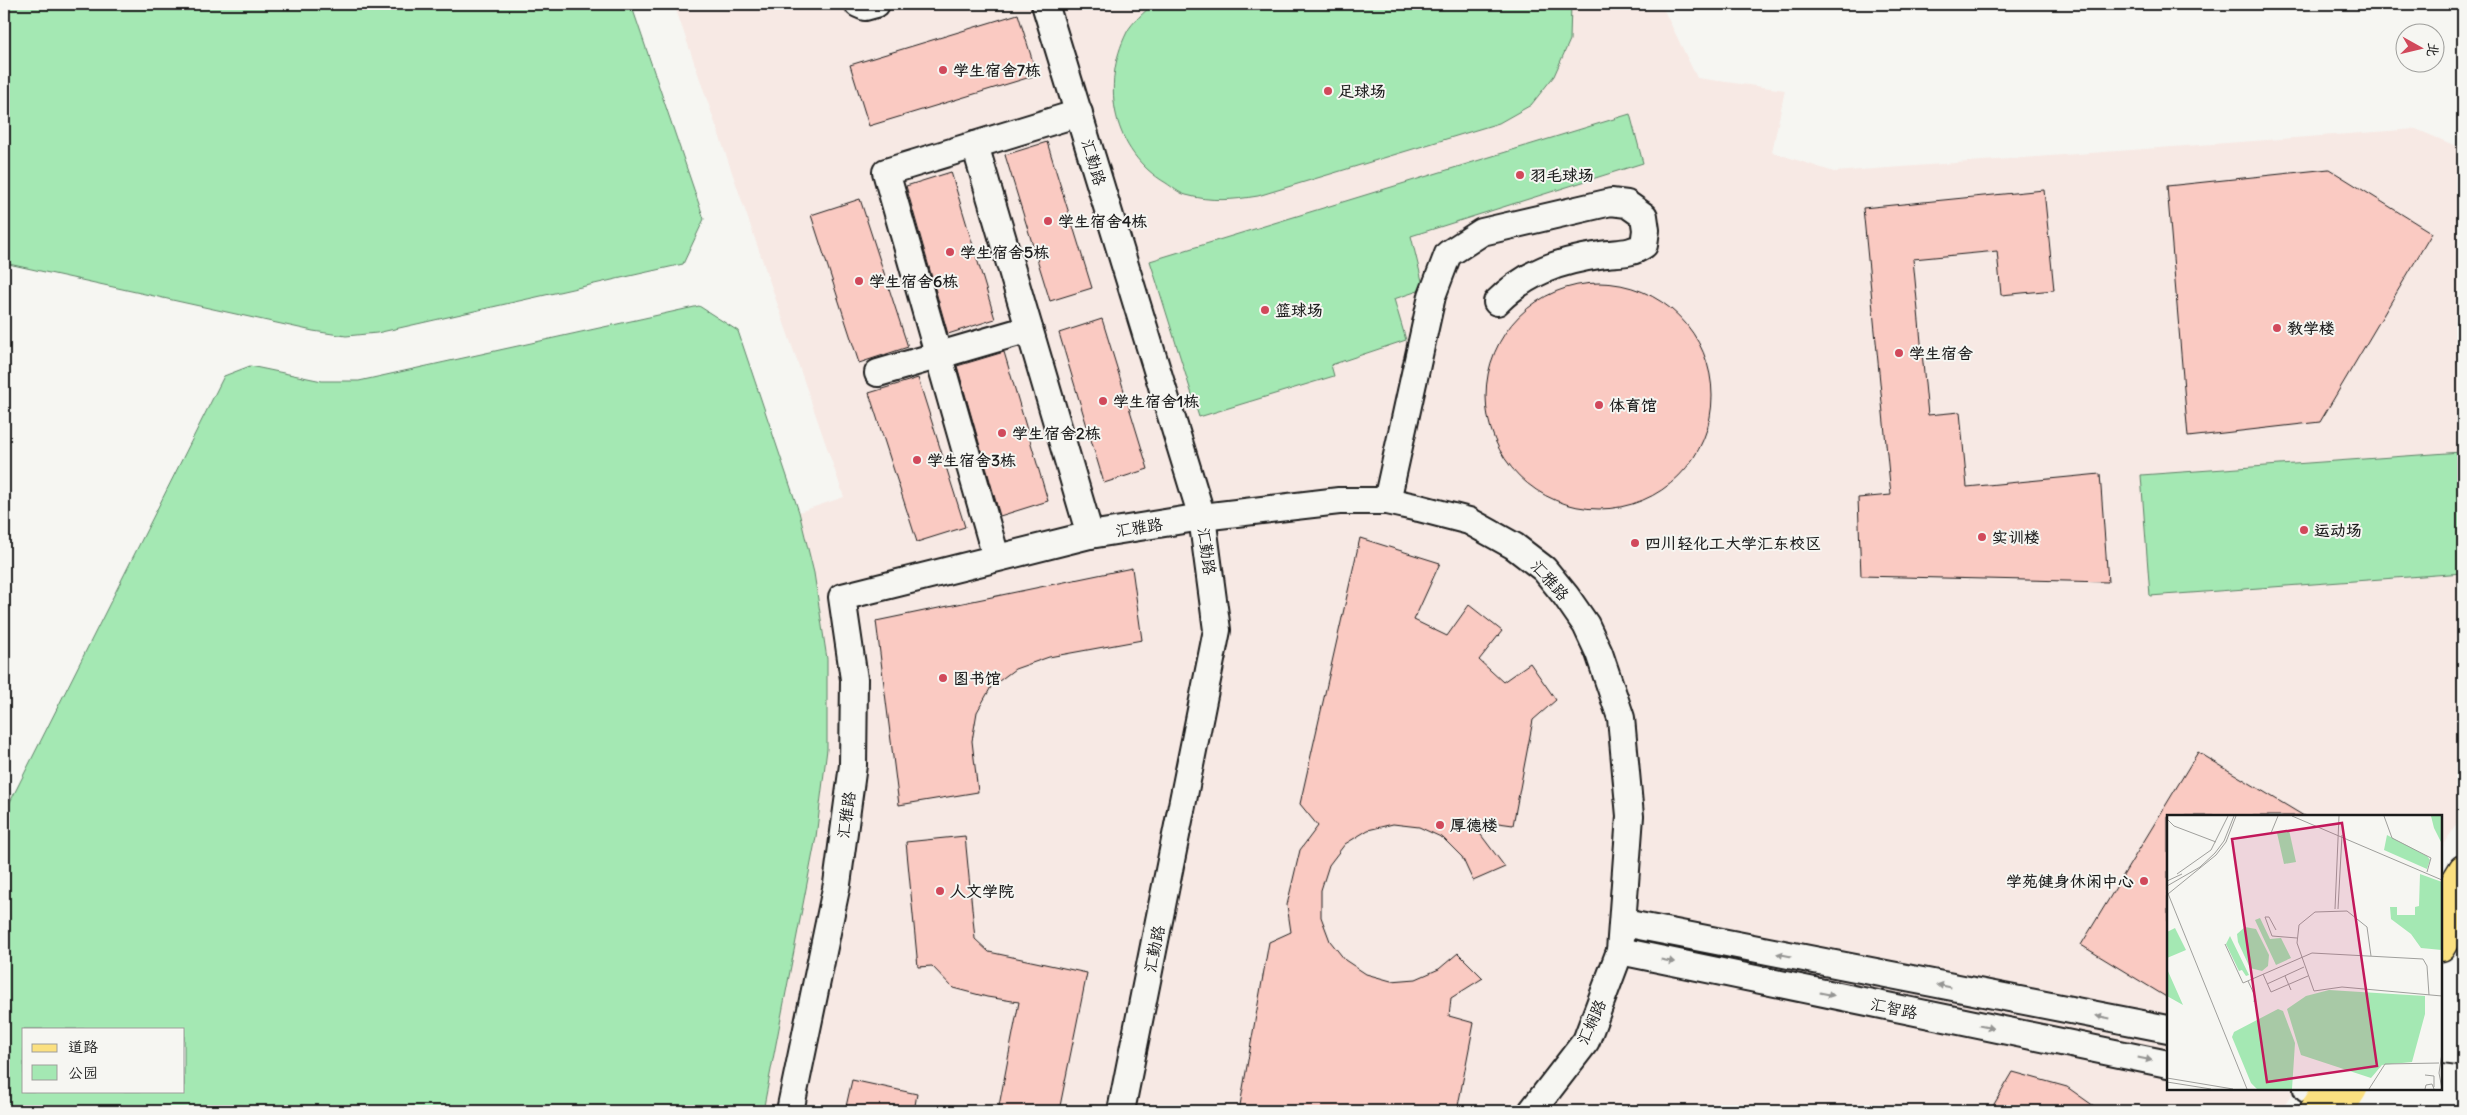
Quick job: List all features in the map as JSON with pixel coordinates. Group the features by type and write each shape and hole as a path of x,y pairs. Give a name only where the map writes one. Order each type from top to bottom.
{"main road":[{"path":"2442,903 2463,869"},
{"path":"2442,945 2463,910"}],"street":[{"path":"858,4 865,7 876,4"},
{"name":"汇勤路","path":"1045,4 1202,516 1217,630 1121,1111"},
{"path":"996,557 886,172 1079,113"},
{"path":"975,145 1090,535"},
{"path":"1387,500 1432,296 1448,254 1482,232 1611,202 1627,204 1644,216 1646,230 1644,245 1633,252 1571,259 1534,274 1514,285 1497,302"},
{"path":"878,373 1029,329"},
{"name":"汇雅路","path":"790,1111 837,884 853,765 854,679 842,597 1090,535 1202,516 1339,501 1387,500 1468,521 1514,546 1544,569 1586,625 1599,653 1620,718 1630,816 1624,923 1620,951"},
{"name":"汇智路","path":"1624,923 2167,1029"},
{"name":"汇智路","path":"1620,951 2167,1064"},
{"name":"汇娴路","path":"1532,1111 1586,1041 1620,951"},
{"path":"2442,1078 2463,1081"},
{"path":"2330,1096 2463,1106"}],"shaded area":[{"name":"四川轻化工大学汇东校区","path":"674,4 1661,4 1697,78 1785,90 1772,152 1834,172 2416,129 2463,149 2463,813 2442,848 2442,815 2167,815 2167,1090 2294,1090 2281,1111 763,1111 816,837 827,749 827,659 814,573 799,512 844,497"}],"green space":[{"path":"4,4 631,4 704,219 683,264 377,333 346,336 313,331 4,263"},
{"name":"足球场","path":"1153,4 1571,4 1570,40 1554,76 1531,105 1499,123 1258,196 1213,199 1183,194 1148,170 1134,154 1123,136 1116,116 1114,74 1119,53 1129,28"},
{"path":"1630,114 1643,163 1411,236 1424,289 1394,299 1406,340 1331,365 1334,376 1199,417 1150,261"},
{"path":"699,306 738,331 799,512 814,573 827,659 827,749 816,837 763,1111 4,1111 4,814 224,376 250,366 322,381 359,381"},
{"name":"运动场","path":"2461,452 2463,573 2150,596 2141,475"}],"building":[{"name":"学生宿舍7栋","path":"1018,14 1037,75 869,126 850,65"},
{"name":"学生宿舍4栋","path":"1047,142 1092,288 1050,301 1005,155"},
{"name":"教学楼","path":"2329,169 2432,233 2320,422 2188,437 2167,186"},
{"name":"学生宿舍5栋","path":"951,172 995,319 948,334 906,186"},
{"path":"2044,190 2054,290 2001,295 1997,251 1913,259 1928,415 1960,412 1967,487 2100,474 2108,582 1861,576 1858,498 1891,495 1863,208"},
{"name":"学生宿舍6栋","path":"860,199 908,347 859,363 811,215"},
{"name":"体育馆","path":"1599,283 1621,285 1642,292 1662,302 1679,316 1693,333 1703,353 1710,374 1712,396 1710,418 1703,439 1693,459 1679,476 1662,490 1642,500 1621,507 1599,509 1577,507 1556,500 1536,490 1519,476 1505,459 1495,439 1488,418 1486,396 1488,374 1495,353 1505,333 1519,316 1536,302 1556,292 1577,285"},
{"name":"学生宿舍1栋","path":"1102,319 1148,469 1104,483 1059,333"},
{"name":"学生宿舍2栋","path":"1004,352 1048,501 1000,516 957,366"},
{"name":"学生宿舍3栋","path":"918,378 965,527 917,542 869,393"},
{"name":"厚德楼","path":"1360,538 1440,563 1414,620 1447,636 1469,605 1502,631 1479,660 1503,682 1530,663 1556,700 1533,720 1513,825 1469,819 1505,867 1473,881 1462,857 1443,838 1419,827 1393,824 1368,830 1345,844 1329,865 1321,890 1321,917 1330,941 1345,960 1366,974 1391,981 1416,979 1439,969 1458,953 1483,978 1451,998 1449,1016 1474,1023 1457,1111 1239,1111 1269,942 1291,932 1287,905 1300,850 1318,826 1300,804"},
{"name":"图书馆","path":"1132,568 1142,640 1049,657 1015,669 991,687 977,712 972,741 978,792 899,805 876,621"},
{"name":"学苑健身休闲中心","path":"2198,752 2302,815 2167,815 2167,997 2081,945"},
{"path":"965,836 975,939 989,952 1087,973 1059,1111 998,1111 1019,1002 987,997 953,988 932,966 918,967 906,842"},
{"path":"2013,1072 2067,1087 2101,1111 1990,1111"},
{"path":"852,1080 917,1094 914,1111 845,1111"}],"place":[{"name":"学生宿舍7栋","path":"943,70"},
{"name":"足球场","path":"1328,91"},
{"name":"羽毛球场","path":"1520,175"},
{"name":"学生宿舍4栋","path":"1048,221"},
{"name":"学生宿舍5栋","path":"950,252"},
{"name":"学生宿舍6栋","path":"859,281"},
{"name":"篮球场","path":"1265,310"},
{"name":"教学楼","path":"2277,328"},
{"name":"学生宿舍","path":"1899,353"},
{"name":"学生宿舍1栋","path":"1103,401"},
{"name":"体育馆","path":"1599,405"},
{"name":"学生宿舍2栋","path":"1002,433"},
{"name":"学生宿舍3栋","path":"917,460"},
{"name":"运动场","path":"2304,530"},
{"name":"实训楼","path":"1982,537"},
{"name":"四川轻化工大学汇东校区","path":"1635,543"},
{"name":"图书馆","path":"943,678"},
{"name":"厚德楼","path":"1440,825"},
{"name":"学苑健身休闲中心","path":"2144,881"},
{"name":"人文学院","path":"940,891"}]}
